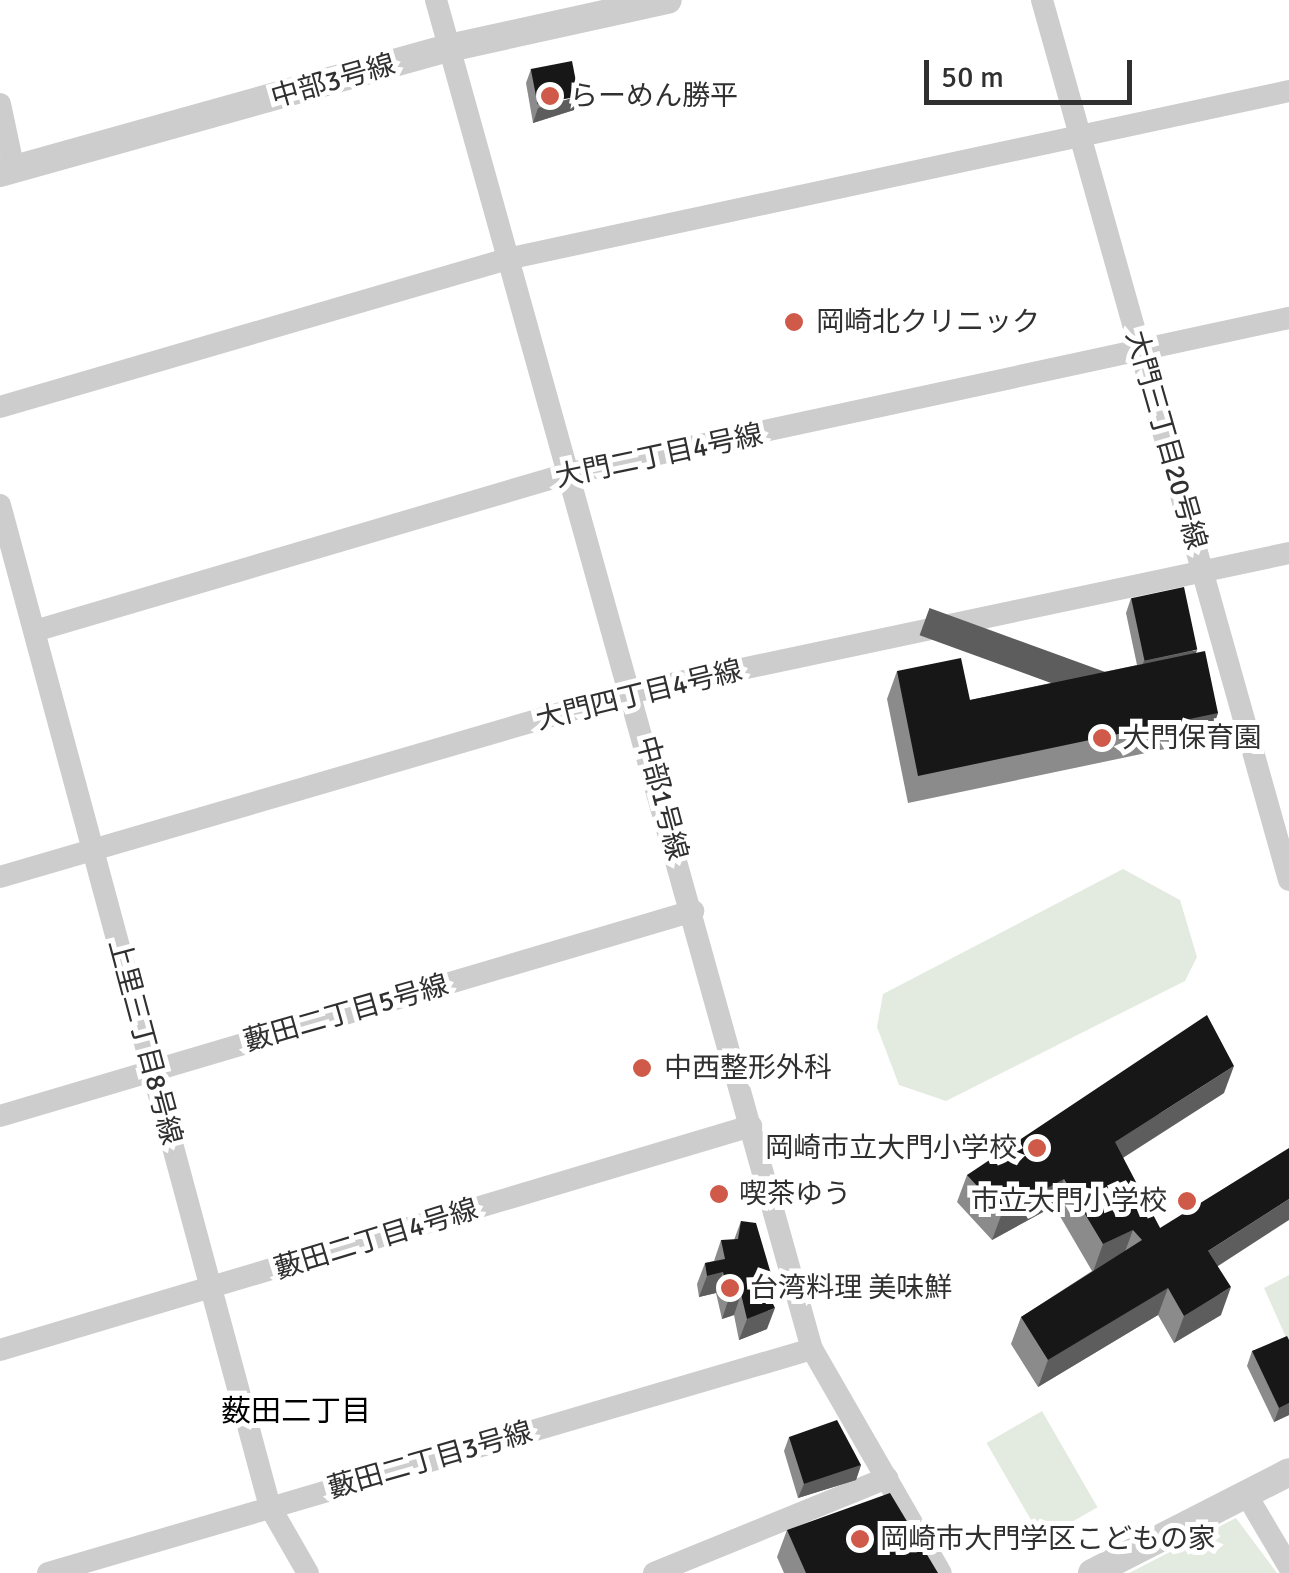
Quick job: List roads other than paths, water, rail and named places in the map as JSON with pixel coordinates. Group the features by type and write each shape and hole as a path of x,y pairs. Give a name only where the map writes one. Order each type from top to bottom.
{"street":[{"name":"中部1号線","path":"436,0 633,692 812,1349 941,1573"},
{"name":"中部3号線","path":"7,171 449,48 668,0"},
{"name":"大門三丁目20号線","path":"1042,0 1289,880"},
{"path":"0,407 507,259 1289,91"},
{"path":"0,104 7,171"},
{"name":"大門二丁目4号線","path":"38,630 570,474 1141,354 1289,318"},
{"name":"上里三丁目8号線","path":"0,504 38,630 92,849 270,1507 308,1573"},
{"name":"大門四丁目4号線","path":"0,876 633,692 1289,553"},
{"name":"藪田二丁目5号線","path":"0,1116 693,911"},
{"name":"藪田二丁目4号線","path":"0,1350 751,1126"},
{"name":"藪田二丁目3号線","path":"48,1573 812,1349"},
{"path":"1092,1573 1289,1472"},
{"path":"654,1573 886,1478"},
{"path":"1246,1494 1289,1567"}],"place":[{"name":"らーめん勝平","path":"550,96"},
{"name":"岡崎北クリニック","path":"794,322"},
{"name":"大門保育園","path":"1102,738"},
{"name":"中西整形外科","path":"642,1068"},
{"name":"岡崎市立大門小学校","path":"1037,1148"},
{"name":"喫茶ゆう","path":"719,1194"},
{"name":"市立大門小学校","path":"1187,1201"},
{"name":"台湾料理 美味鮮","path":"730,1288"},
{"name":"岡崎市大門学区こどもの家","path":"860,1539"}],"district":[{"name":"薮田二丁目","path":"296,1412"}]}
